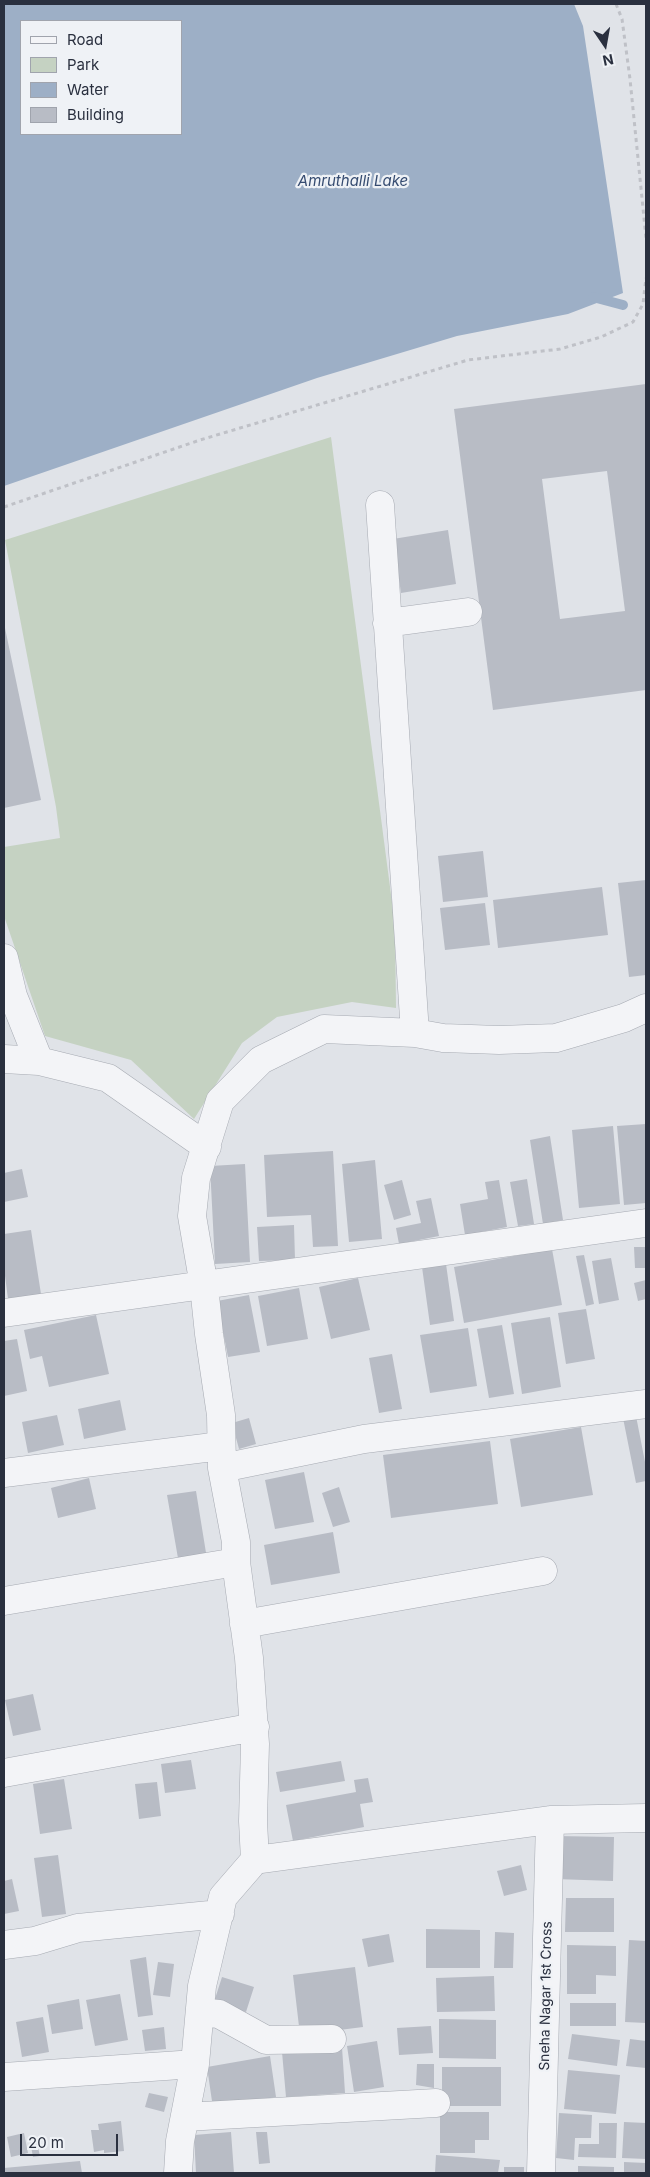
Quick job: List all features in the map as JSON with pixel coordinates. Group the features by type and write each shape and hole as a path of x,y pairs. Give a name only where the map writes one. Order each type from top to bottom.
{"street":[{"path":"380,505 415,1033"},
{"path":"387,623 468,612"},
{"path":"4,958 13,996 39,1061"},
{"path":"255,1860 253,1821 255,1727 249,1658 236,1562 236,1542 222,1457 220,1415 204,1286 192,1216 196,1178 220,1101 261,1060 324,1030 415,1033 452,1039 556,1038 624,1018 646,1008"},
{"path":"4,1059 39,1061 108,1078 207,1147"},
{"path":"4,1312 204,1286 646,1223"},
{"path":"4,1472 222,1457 646,1404"},
{"path":"4,1601 236,1562"},
{"path":"244,1624 543,1571"},
{"path":"4,1773 255,1727"},
{"path":"178,2173 180,2141 195,2064 202,1986 223,1897 255,1860 550,1820 646,1818"},
{"name":"Sneha Nagar 1st Cross","path":"541,2173 550,1820"},
{"path":"4,1945 35,1941 78,1928 220,1914"},
{"path":"200,2012 219,2014 266,2040 332,2039"},
{"path":"4,2077 195,2064"},
{"path":"185,2117 436,2103"}],"path":[{"path":"616,4 622,19 630,79 646,238"},
{"path":"4,507 200,440 468,360 560,348 601,337 632,322 643,304 646,278"}],"green space":[{"path":"331,437 395,925 396,1008 352,1002 277,1017 242,1043 194,1119 131,1060 45,1036 4,916 4,847 60,838 56,807 5,540"}],"water":[{"name":"Amruthalli Lake","path":"4,4 574,4 583,26 623,293 568,314 457,336 317,378 4,486"}],"building":[{"path":"646,384 646,690 493,710 454,409","holes":["607,471 625,611 560,619 542,479"]},
{"path":"448,530 456,584 401,593 393,539"},
{"path":"4,629 41,800 4,808"},
{"path":"483,851 488,897 443,902 438,856"},
{"path":"646,880 646,975 629,977 618,883"},
{"path":"602,887 608,935 498,948 493,900"},
{"path":"485,903 490,945 445,950 440,908"},
{"path":"646,1124 646,1203 624,1205 617,1126"},
{"path":"613,1126 620,1204 579,1208 572,1130"},
{"path":"550,1136 563,1220 543,1224 530,1140"},
{"path":"333,1151 338,1246 313,1247 311,1215 267,1217 264,1155"},
{"path":"375,1160 382,1239 349,1242 342,1164"},
{"path":"245,1164 250,1262 215,1264 210,1166"},
{"path":"22,1169 28,1197 4,1202 4,1173"},
{"path":"527,1179 534,1224 518,1226 510,1182"},
{"path":"402,1180 411,1215 394,1220 384,1185"},
{"path":"499,1180 507,1227 465,1235 460,1204 488,1199 485,1182"},
{"path":"431,1198 439,1236 399,1244 396,1228 421,1223 416,1201"},
{"path":"294,1225 295,1260 259,1261 257,1227"},
{"path":"31,1230 41,1294 8,1299 4,1268 4,1234"},
{"path":"634,1247 646,1247 646,1268 635,1268"},
{"path":"552,1249 562,1305 464,1323 454,1267"},
{"path":"584,1255 594,1304 586,1306 576,1256"},
{"path":"611,1258 619,1300 599,1304 592,1261"},
{"path":"446,1264 454,1321 430,1325 422,1267"},
{"path":"358,1278 370,1330 331,1339 319,1287"},
{"path":"646,1280 646,1299 638,1301 634,1283"},
{"path":"299,1288 308,1339 267,1346 258,1296"},
{"path":"249,1295 260,1352 228,1357 217,1301"},
{"path":"586,1309 595,1359 566,1364 558,1313"},
{"path":"96,1315 109,1374 49,1387 42,1356 30,1359 24,1330"},
{"path":"550,1317 561,1387 522,1394 511,1323"},
{"path":"502,1325 514,1394 489,1398 477,1329"},
{"path":"468,1328 477,1386 430,1393 420,1335"},
{"path":"17,1339 27,1391 4,1396 4,1341"},
{"path":"392,1354 402,1409 379,1413 369,1358"},
{"path":"120,1400 126,1430 84,1439 78,1409"},
{"path":"57,1415 64,1445 28,1453 22,1422"},
{"path":"636,1416 646,1467 646,1481 636,1483 623,1418"},
{"path":"249,1418 256,1444 239,1449 232,1423"},
{"path":"581,1427 593,1495 521,1507 510,1439"},
{"path":"490,1441 498,1504 391,1518 383,1455"},
{"path":"304,1472 314,1522 275,1529 265,1480"},
{"path":"89,1478 96,1509 58,1518 51,1488"},
{"path":"339,1487 350,1522 333,1527 322,1493"},
{"path":"196,1491 207,1559 179,1564 167,1495"},
{"path":"333,1532 340,1573 271,1585 264,1545"},
{"path":"33,1694 41,1730 13,1736 5,1700"},
{"path":"191,1760 196,1789 165,1793 161,1764"},
{"path":"341,1761 345,1781 280,1792 276,1772"},
{"path":"368,1778 373,1802 360,1804 364,1827 293,1841 286,1805 356,1792 354,1780"},
{"path":"64,1779 72,1829 40,1834 33,1784"},
{"path":"157,1782 161,1816 139,1819 135,1784"},
{"path":"556,1836 614,1837 613,1881 555,1879"},
{"path":"58,1855 66,1914 42,1917 34,1858"},
{"path":"521,1865 527,1890 504,1896 497,1871"},
{"path":"12,1879 19,1911 4,1914 4,1881"},
{"path":"566,1898 614,1898 614,1932 565,1932"},
{"path":"426,1929 480,1930 480,1968 426,1968"},
{"path":"495,1932 514,1933 513,1968 494,1968"},
{"path":"389,1934 394,1962 368,1967 362,1939"},
{"path":"629,1940 646,1941 646,2023 625,2022"},
{"path":"567,1945 616,1946 616,1976 596,1975 596,1994 567,1994"},
{"path":"146,1957 153,2015 138,2017 130,1960"},
{"path":"158,1962 174,1964 170,1997 153,1995"},
{"path":"355,1967 363,2027 300,2035 293,1975"},
{"path":"494,1976 495,2011 437,2012 436,1978"},
{"path":"222,1977 254,1987 246,2012 214,2002"},
{"path":"120,1994 128,2040 95,2046 86,2000"},
{"path":"79,1999 83,2029 52,2034 47,2005"},
{"path":"570,2003 616,2003 616,2026 570,2026"},
{"path":"43,2017 49,2052 22,2057 16,2022"},
{"path":"439,2019 496,2020 496,2059 439,2058"},
{"path":"431,2026 433,2053 399,2055 397,2028"},
{"path":"164,2027 166,2049 145,2051 142,2030"},
{"path":"572,2034 620,2040 617,2066 568,2059"},
{"path":"630,2039 646,2041 646,2068 626,2066"},
{"path":"377,2041 384,2087 354,2092 347,2046"},
{"path":"342,2047 345,2093 286,2097 282,2052"},
{"path":"270,2056 276,2097 213,2108 207,2067"},
{"path":"417,2064 434,2064 434,2088 416,2085"},
{"path":"442,2067 501,2067 501,2106 442,2106"},
{"path":"568,2070 620,2075 616,2114 564,2109"},
{"path":"149,2093 168,2097 164,2112 145,2107"},
{"path":"440,2112 489,2112 489,2140 475,2140 475,2153 440,2153"},
{"path":"559,2113 592,2115 591,2138 575,2138 574,2160 556,2158"},
{"path":"121,2121 124,2151 104,2153 104,2150 94,2152 91,2130 99,2130 98,2124"},
{"path":"624,2122 646,2123 646,2159 622,2158"},
{"path":"599,2123 617,2123 616,2158 578,2157 579,2144 599,2144"},
{"path":"231,2132 234,2173 196,2173 194,2135"},
{"path":"256,2132 267,2132 270,2163 259,2164"},
{"path":"24,2133 28,2153 11,2157 7,2137"},
{"path":"36,2139 40,2156 33,2157 30,2141"},
{"path":"436,2155 500,2160 498,2173 435,2173"},
{"path":"80,2161 82,2173 4,2173 4,2168"},
{"path":"624,2162 646,2163 646,2173 624,2173"},
{"path":"578,2166 614,2167 614,2173 578,2173"},
{"path":"504,2167 524,2167 524,2173 504,2173"}],"waterway":[{"path":"593,297 623,305"}]}
